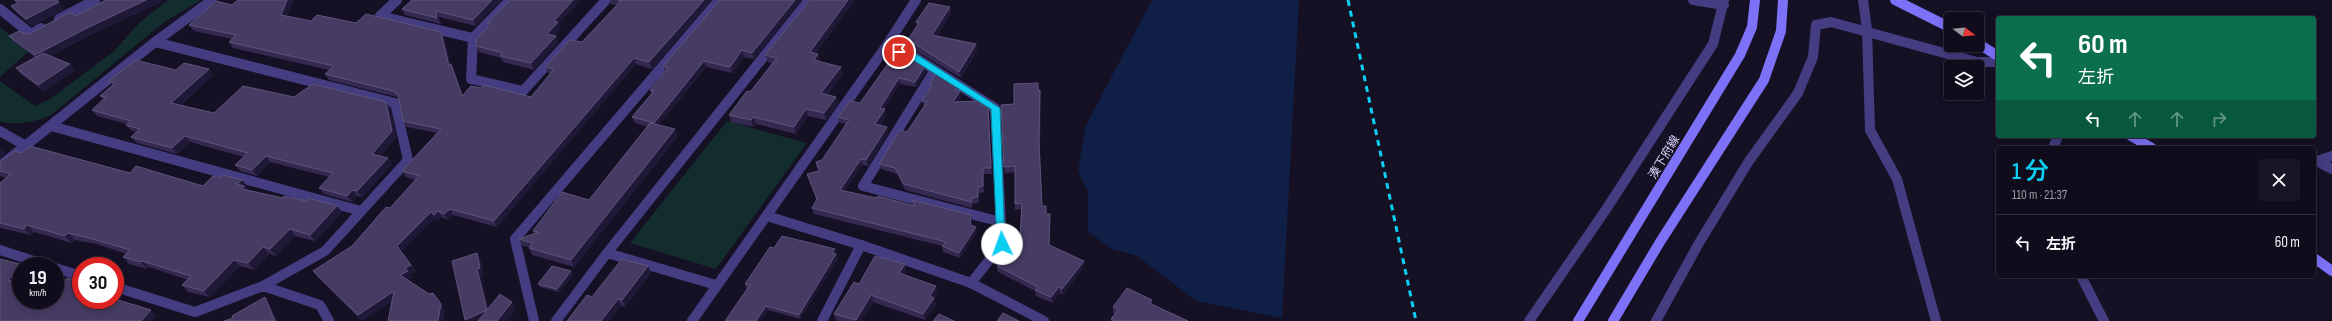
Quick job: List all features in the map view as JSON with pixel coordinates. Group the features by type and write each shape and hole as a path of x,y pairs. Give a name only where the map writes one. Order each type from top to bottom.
{"main road":[{"name":"湊下府線","path":"1578,321 1740,55 1752,27 1755,0"},
{"path":"1613,321 1660,242 1764,80 1775,55 1782,31 1782,0"},
{"path":"1895,0 1944,24"},
{"path":"1984,47 1996,55"},
{"path":"2134,138 2148,146"},
{"path":"2316,259 2332,271"}],"street":[{"path":"0,9 31,34 94,0"},
{"path":"0,166 155,42 212,0"},
{"path":"397,0 380,16 473,38"},
{"path":"510,0 473,38 471,79 523,91 606,0"},
{"path":"534,321 515,239 719,0"},
{"path":"556,321 607,253 809,0"},
{"path":"692,321 885,48 916,0"},
{"path":"1529,321 1605,211 1713,44 1724,2 1693,0"},
{"path":"1863,0 1867,30 1870,130 1897,180 1926,279 1936,321"},
{"path":"1656,321 1699,243 1749,161 1798,93 1813,57 1816,25 1831,22 1867,30 1977,62 1996,62"},
{"path":"124,290 195,312 263,286 325,251 408,160 395,103 155,42"},
{"path":"885,48 913,56 995,108 1002,244 971,283"},
{"path":"936,70 864,186 1001,222"},
{"path":"51,126 361,211"},
{"path":"0,131 26,146"},
{"path":"2316,162 2332,156"},
{"path":"2316,162 2332,169"},
{"path":"767,216 861,245 971,283 1044,321"},
{"path":"822,321 861,245"},
{"path":"0,250 21,257"},
{"path":"607,253 716,286"},
{"path":"2082,278 2104,321"},
{"path":"263,286 320,305 329,321"}],"green space":[{"path":"168,0 201,0 163,23 51,115 26,123 0,122 0,81 35,106 50,99 114,51 140,22"},
{"path":"0,27 29,51 0,77"},
{"path":"727,121 807,143 716,269 630,243"}],"water":[{"path":"1152,0 1299,0 1282,318 1196,301 1137,256 1112,249 1088,232 1088,192 1078,171 1086,125"}],"building":[{"path":"15,0 57,0 59,2 26,19 11,6 18,3"},
{"path":"106,0 146,0 35,55 9,36 19,31 29,34 70,12 75,16"},
{"path":"238,0 287,0 281,15 311,21 317,15 356,23 366,14 441,32 449,66 451,64 462,96 471,86 481,88 484,85 531,97 554,69 545,67 570,40 582,42 621,1 618,0 704,0 649,62 634,58 494,221 450,209 444,214 438,211 434,215 431,212 397,246 411,265 405,268 408,271 400,275 429,294 433,293 441,304 438,321 388,321 394,291 358,315 313,271 352,246 386,207 390,208 419,176 402,171 441,129 403,121 398,95 393,91 325,74 334,66 229,42 236,35 189,25 216,1 232,5"},
{"path":"412,0 492,0 473,20 436,11 437,18 402,9"},
{"path":"510,0 573,0 554,21 558,22 547,34 556,36 531,63 500,56 503,53 476,46 476,39 491,24 487,23"},
{"path":"720,0 795,0 752,53 742,50 730,67 704,61 654,123 632,117 654,91 650,90 668,68 663,66"},
{"path":"810,0 848,0 810,52 818,54 814,60 841,67 821,93 836,97 824,113 806,109 794,127 753,117 751,120 729,115 747,91 750,92 777,58 765,55"},
{"path":"929,3 950,7 932,35 976,44 959,72 915,44 907,41 919,23 916,22"},
{"path":"43,53 70,64 38,85 16,68"},
{"path":"900,53 909,56 925,66 915,82 899,78 880,108 885,109 875,124 887,127 866,160 861,159 840,190 876,198 878,196 915,206 912,200 971,215 970,225 976,227 959,253 942,246 946,242 812,208 817,199 807,174 819,171 816,162 822,160 849,120 838,117 850,101 860,103 894,55 898,56"},
{"path":"135,60 176,70 184,63 209,69 171,103 214,113 243,86 294,97 313,84 386,102 392,131 372,154 388,158 357,191 353,190 347,196 319,188 333,173 266,156 252,170 235,165 248,153 185,136 172,148 131,137 140,129 126,125 131,121 92,110 106,97 100,96 115,83 109,81"},
{"path":"936,73 957,86 955,90 960,91 953,102 980,101 981,106 988,106 991,168 983,168 983,186 978,187 978,197 971,198 971,202 904,184 895,168 879,164 900,130 907,132 927,102 922,101 932,85 929,85"},
{"path":"1038,83 1038,90 1040,90 1039,143 1042,206 1046,206 1046,214 1050,214 1049,245 1084,261 1062,289 1059,287 1051,297 1035,290 1038,287 997,266 1020,240 1022,203 1015,204 1015,166 1004,167 1001,105 1014,104 1014,84"},
{"path":"650,123 675,129 571,260 529,248 533,243 519,239 539,232 533,231 562,192 589,200"},
{"path":"30,146 130,173 136,166 203,186 213,176 220,178 223,175 242,180 237,184 244,186 242,189 283,198 284,196 306,201 308,198 337,206 310,235 290,229 270,249 263,247 248,263 234,260 204,291 182,285 191,276 142,261 123,257 130,250 68,233 65,236 27,225 24,229 0,223 0,183 11,174 0,171 0,162 15,151 22,153"},
{"path":"782,236 835,249 832,253 836,254 799,315 766,306 756,321 725,321 750,285 745,284 770,247 774,248"},
{"path":"477,253 480,268 477,269 487,310 465,320 452,261"},
{"path":"875,256 905,264 899,273 936,286 930,296 934,298 923,314 871,295 856,320 834,314 854,282 859,284"},
{"path":"0,259 12,262 12,276 8,280 12,281 12,309 64,309 64,281 67,278 72,279 72,309 124,309 124,302 151,310 141,321 0,321"},
{"path":"622,259 648,266 622,300 618,299 601,321 567,321 587,295 592,297"},
{"path":"552,266 571,271 557,289 538,284"},
{"path":"1127,288 1152,300 1149,303 1188,321 1114,321 1111,319 1118,310 1113,307"},
{"path":"500,294 512,302 497,321 478,321"},
{"path":"265,297 275,321 224,321 233,318 232,316"},
{"path":"1003,313 1019,321 997,321"},
{"path":"939,314 954,321 933,321"}],"railway":[{"path":"1348,0 1416,321"}],"route":[{"path":"899,52 913,56 995,108 1002,244"}]}
